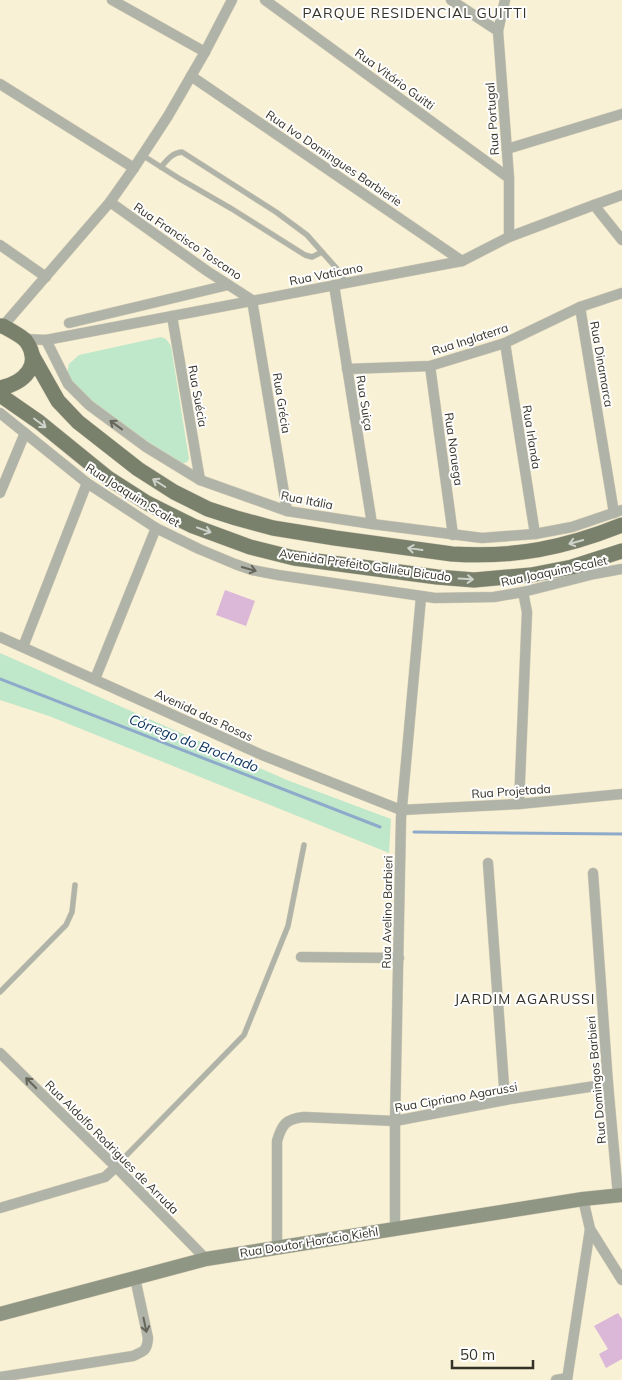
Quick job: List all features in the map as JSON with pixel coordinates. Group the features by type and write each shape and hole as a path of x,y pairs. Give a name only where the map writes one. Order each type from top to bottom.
{"main road":[{"path":"1,326 25,339"},
{"name":"Avenida Prefeito Galileu Bicudo","path":"25,339 58,401 78,422 138,470 174,492 208,509 236,518 306,534 475,556 506,555 575,542 620,516"},
{"path":"0,388 14,384 25,377 31,366 32,355"},
{"name":"Avenida Prefeito Galileu Bicudo","path":"0,395 40,422 108,478 147,503 193,526 250,547 294,558 474,580 532,575 572,567 622,551"}],"street":[{"path":"112,0 205,52"},
{"path":"1,326 110,202 168,116 192,76 232,0"},
{"name":"Rua Vitório Guitti","path":"265,0 509,178"},
{"path":"451,0 498,31"},
{"name":"Rua Portugal","path":"505,0 498,31 509,178 510,237"},
{"name":"Rua Ivo Domingues Barbierie","path":"192,76 462,261"},
{"path":"0,84 134,168"},
{"path":"507,149 622,114"},
{"name":"Rua Vaticano","path":"25,339 46,340 462,261 510,237 622,195"},
{"name":"Rua Francisco Toscano","path":"110,202 252,300"},
{"path":"594,205 622,240"},
{"path":"0,245 46,277"},
{"path":"69,323 228,285"},
{"name":"Rua Suiça","path":"334,285 372,524"},
{"name":"Rua Inglaterra","path":"347,368 430,366 505,343 580,307 622,293"},
{"name":"Rua Grécia","path":"252,300 287,511"},
{"name":"Rua Dinamarca","path":"580,307 620,516"},
{"name":"Rua Suécia","path":"172,316 200,480"},
{"name":"Rua Itália","path":"46,340 68,384 89,405 146,447 200,480 287,511 482,538 535,534 620,516"},
{"name":"Rua Irlanda","path":"505,343 535,534"},
{"name":"Rua Noruega","path":"430,366 453,535"},
{"name":"Rua Joaquim Scalet","path":"0,413 87,483 156,528 199,549 252,570 435,598 494,597 622,569"},
{"path":"0,492 25,433"},
{"path":"23,647 87,483"},
{"path":"95,679 156,528"},
{"path":"519,804 527,612 523,592"},
{"name":"Rua Avelino Barbieri","path":"395,1228 395,1121 401,810 421,596"},
{"name":"Avenida das Rosas","path":"0,636 262,755 401,810"},
{"name":"Rua Projetada","path":"401,810 519,804 622,794"},
{"path":"488,863 505,1100"},
{"name":"Rua Domingos Barbieri","path":"592,873 608,1084 620,1195"},
{"path":"301,957 399,958"},
{"name":"Rua Aldolfo Rodrigues de Arruda","path":"0,1053 206,1259"},
{"name":"Rua Cipriano Agarussi","path":"276,1247 277,1141 280,1130 286,1122 304,1117 395,1121 505,1100 608,1084"},
{"path":"0,1208 105,1177 116,1167"},
{"name":"Rua Doutor Horácio Kiehl","path":"0,1314 206,1259 395,1228 620,1195"},
{"path":"583,1199 590,1229 622,1280"},
{"path":"556,1380 567,1379 590,1229"},
{"path":"0,1377 133,1356 144,1351 148,1346 148,1338 135,1278"}],"lane":[{"path":"161,167 171,155 176,152 182,152 276,212 307,235 339,271 346,283"},
{"path":"142,155 305,255 312,256 322,252"},
{"path":"116,1167 244,1035 288,926 304,845"},
{"path":"0,992 66,925 72,912 75,885"}],"green space":[{"path":"161,337 166,339 171,346 189,459 182,464 94,403 79,389 67,373 69,364 79,355"},
{"path":"0,653 287,780 391,819 389,853 49,716 0,700"}],"building":[{"path":"225,590 255,601 246,626 216,615"},
{"path":"618,1313 622,1319 622,1359 606,1368 599,1354 608,1349 594,1326"}],"waterway":[{"name":"Córrego do Brochado","path":"0,679 380,827"},
{"name":"Córrego do Brochado","path":"414,832 622,834"}],"district":[{"name":"PARQUE RESIDENCIAL GUITTI","path":"415,13"},
{"name":"JARDIM AGARUSSI","path":"525,999"}]}
